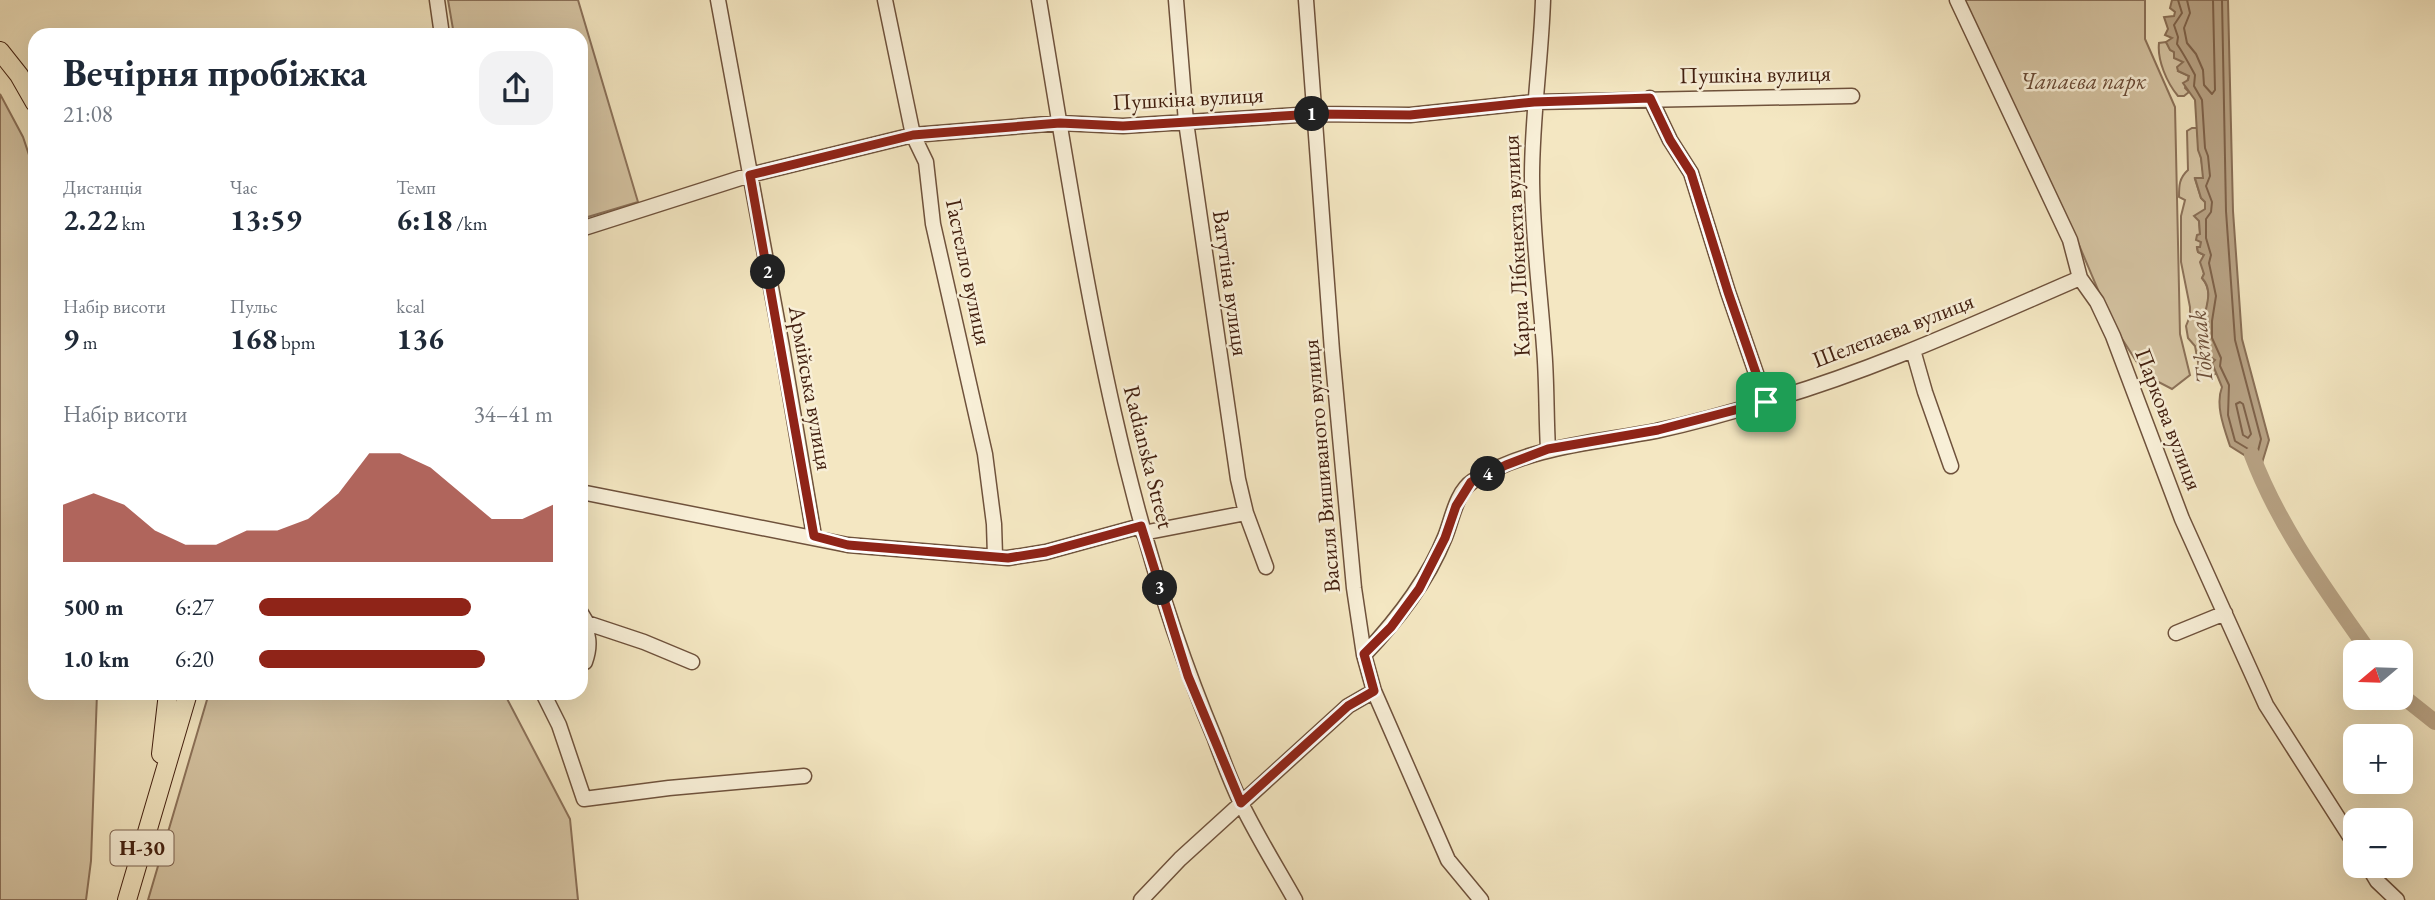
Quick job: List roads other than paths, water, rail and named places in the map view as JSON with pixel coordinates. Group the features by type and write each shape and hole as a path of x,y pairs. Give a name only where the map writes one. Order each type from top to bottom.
{"main road":[{"path":"0,51 28,91"},
{"name":"Н-30","path":"157,796 166,700"},
{"name":"Н-30","path":"127,900 186,700"}],"street":[{"path":"437,0 441,28"},
{"name":"Армійська вулиця","path":"718,0 814,536"},
{"name":"Гастелло вулиця","path":"885,0 913,135 926,162 933,224 985,454 994,524 995,556"},
{"name":"Radianska Street","path":"1039,0 1081,252 1109,396 1142,530 1188,676 1241,803 1295,900"},
{"name":"Ватутіна вулиця","path":"1176,0 1186,122 1237,479 1266,567"},
{"name":"Василя Вишиваного вулиця","path":"1306,0 1334,379 1354,588 1364,654 1374,691 1448,860 1481,900"},
{"name":"Карла Лібкнехта вулиця","path":"1543,0 1541,52 1534,102 1534,217 1548,449"},
{"name":"Паркова вулиця","path":"1957,0 2070,240 2080,278 2097,302 2113,336 2182,519 2266,705 2343,826"},
{"name":"Пушкіна вулиця","path":"588,227 750,175 913,135 1060,123 1123,126 1315,114 1410,115 1534,102 1852,96"},
{"path":"1650,98 1670,140 1691,173 1766,402"},
{"name":"Шелепаєва вулиця","path":"1364,654 1391,627 1419,589 1445,538 1456,506 1471,482 1548,449 1658,430 1766,402 1913,350 2080,278"},
{"path":"1913,350 1951,466"},
{"path":"588,493 814,536 848,545 1008,558 1142,530 1246,513"},
{"path":"2176,633 2225,613"},
{"path":"588,623 692,662"},
{"path":"588,637 588,654"},
{"path":"1142,900 1180,859 1348,706 1374,691"},
{"path":"546,700 559,725 584,799 669,788 804,776"},
{"path":"2375,878 2397,900"}],"water":[{"path":"2172,0 2228,0 2233,211 2242,339 2269,440 2259,473 2252,460 2230,446 2220,409 2222,387 2212,363 2215,360 2210,357 2210,348 2204,340 2206,326 2203,325 2208,289 2202,278 2204,274 2200,262 2204,255 2198,252 2197,247 2200,247 2201,242 2196,240 2200,234 2199,221 2194,216 2205,209 2205,202 2201,198 2195,178 2203,178 2198,150 2195,100 2183,83 2189,76 2178,71 2177,67 2183,62 2174,58 2174,52 2166,42 2172,38 2165,35 2168,29 2164,17 2174,16 2175,12 2170,8"}],"waterway":[{"name":"Tokmak","path":"2252,455 2290,533 2361,640"},
{"name":"Tokmak","path":"2413,705 2435,722"}],"park label":[{"name":"Чапаєва парк","path":"2083,81"}]}
